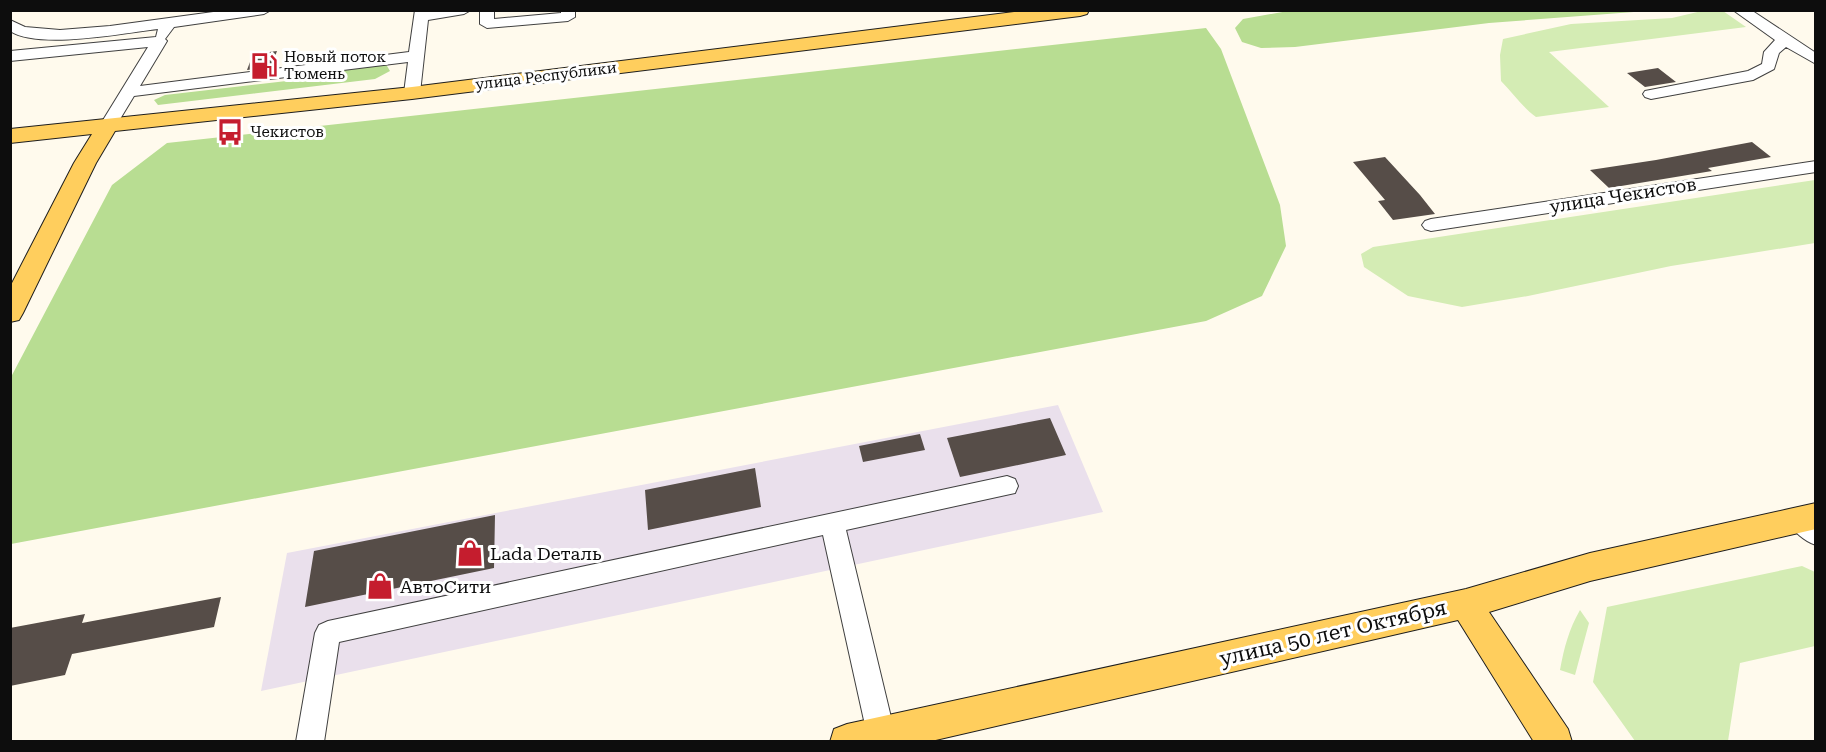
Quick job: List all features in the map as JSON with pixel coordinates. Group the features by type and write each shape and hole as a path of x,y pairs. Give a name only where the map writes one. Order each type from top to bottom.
{"main road":[{"name":"улица Республики","path":"10,136 412,93 1080,10"},
{"path":"10,313 85,163 108,125"},
{"name":"улица 50 лет Октября","path":"847,741 1466,604 1590,567 1810,523"},
{"path":"1466,604 1555,741"}],"street":[{"path":"10,19 15,10"},
{"path":"10,24 20,32 49,36 169,23 193,15 264,10"},
{"path":"412,93 422,14 464,10"},
{"path":"487,10 487,24 567,17 568,10"},
{"path":"1740,10 1815,60"},
{"path":"108,125 169,23"},
{"path":"1651,94 1753,75 1769,66 1772,52 1784,40"},
{"path":"10,56 159,41"},
{"path":"127,92 416,56"},
{"name":"улица Чекистов","path":"1431,225 1815,166"},
{"path":"310,741 328,633 1007,486"},
{"path":"832,523 881,734"}],"shaded area":[{"path":"1058,405 1103,512 261,691 287,553"}],"green space":[{"path":"1706,10 1723,11 1746,27 1549,52 1609,107 1536,117 1501,81 1500,55 1503,39 1571,24 1672,18"},
{"path":"1288,11 1647,11 1489,23 1295,47 1261,48 1242,42 1235,28 1243,19"},
{"path":"1206,28 1221,49 1280,205 1286,246 1262,296 1206,321 11,544 11,377 112,185 167,143"},
{"path":"384,61 390,71 375,79 158,105 154,100 165,95 304,79 328,67"},
{"path":"1815,180 1815,243 1671,266 1528,296 1462,307 1408,296 1364,267 1361,254 1373,247"},
{"path":"1802,566 1815,572 1815,646 1740,663 1728,741 1635,741 1593,682 1607,607"},
{"path":"1580,610 1589,623 1575,675 1560,670 1567,639"}],"building":[{"path":"277,51 271,67 247,70 253,54"},
{"path":"1658,68 1676,82 1645,87 1627,73"},
{"path":"1752,142 1771,157 1708,168 1712,171 1609,188 1590,170 1656,160"},
{"path":"1385,157 1435,214 1393,220 1378,201 1385,200 1353,162"},
{"path":"1050,418 1066,455 960,477 947,438"},
{"path":"920,434 925,450 863,462 859,446"},
{"path":"755,468 761,507 648,530 645,490"},
{"path":"495,515 494,568 305,607 314,551"},
{"path":"221,597 214,627 72,654 65,675 10,686 10,628 85,614 82,623"}],"place":[{"name":"Новый поток Тюмень","path":"264,66"},
{"name":"Чекистов","path":"230,132"},
{"name":"Lada Dеталь","path":"470,553"},
{"name":"АвтоСити","path":"380,586"}]}
